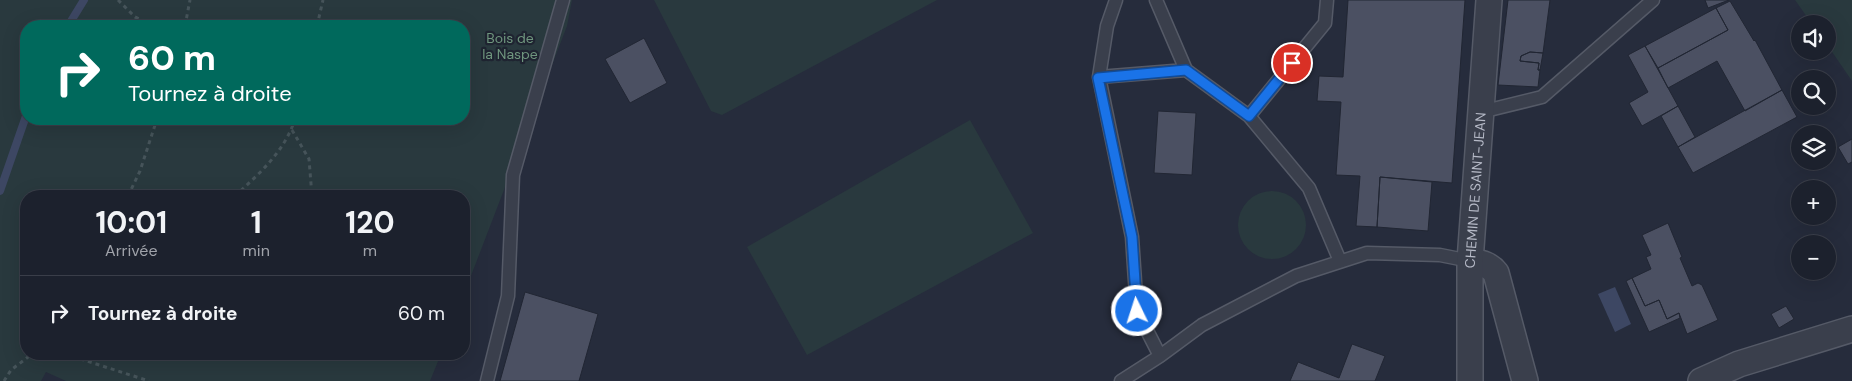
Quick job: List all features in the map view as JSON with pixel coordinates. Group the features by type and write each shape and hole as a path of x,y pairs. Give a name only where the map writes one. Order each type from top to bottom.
{"street":[{"name":"CHEMIN DE SAINT-JEAN","path":"1470,381 1470,261 1489,0"},
{"path":"1470,261 1492,267 1496,273 1525,381"},
{"path":"1701,381 1739,364 1852,329"}],"lane":[{"path":"487,381 508,296 514,175 563,0"},
{"path":"1116,0 1107,26 1098,78 1132,237 1137,311 1160,356"},
{"path":"1156,0 1186,70 1249,116 1309,188 1340,261"},
{"path":"1249,116 1325,23 1327,0"},
{"path":"1481,112 1542,97 1653,0"},
{"path":"1098,78 1186,70"},
{"path":"1121,381 1160,356 1202,325 1296,276 1367,253 1440,255 1470,261"}],"path":[{"path":"118,0 135,17 142,20"},
{"path":"186,20 190,0"},
{"path":"318,20 323,0"},
{"path":"131,190 140,171 155,125"},
{"path":"241,190 262,171 279,151 293,125"},
{"path":"292,129 309,159 312,190"},
{"path":"4,381 11,370 24,360"},
{"path":"84,360 149,381"}],"green space":[{"name":"Bois de la Naspe","path":"0,0 572,0 567,26 470,278 470,190 20,190 20,360 439,360 430,381 66,381 46,372 41,381 0,381"},
{"path":"654,0 937,0 722,115 711,111"},
{"path":"1795,0 1852,0 1852,81 1836,58 1836,15 1806,15"},
{"path":"970,120 1033,233 807,355 747,247"},
{"path":"1279,191 1291,197 1300,206 1306,218 1304,238 1296,249 1279,259 1265,259 1248,249 1240,238 1238,218 1248,201 1259,193"}],"water":[{"path":"1615,287 1631,324 1615,332 1598,294"}],"building":[{"path":"1348,0 1465,0 1452,183 1380,177 1377,227 1356,226 1360,176 1336,175 1341,102 1317,101 1319,76 1343,77"},
{"path":"1508,0 1550,0 1543,53 1530,52 1521,56 1520,61 1539,63 1538,87 1498,85"},
{"path":"1705,0 1729,0 1708,8"},
{"path":"1730,1 1755,40 1782,90 1745,111 1717,61 1668,88 1658,68 1728,30 1716,8"},
{"path":"1716,8 1728,30 1658,68 1645,46"},
{"path":"644,38 667,83 630,103 605,59"},
{"path":"1645,46 1678,106 1642,126 1629,103 1648,92 1628,55"},
{"path":"1530,52 1543,53 1540,70 1538,70 1539,63 1520,61 1521,56"},
{"path":"1782,90 1791,106 1791,115 1796,115 1797,117 1693,173 1678,147"},
{"path":"1678,106 1695,137 1678,147 1661,116"},
{"path":"1158,111 1196,113 1192,175 1154,173"},
{"path":"1852,139 1852,162 1848,164 1838,147"},
{"path":"1380,177 1432,182 1428,231 1377,227"},
{"path":"1668,223 1692,286 1698,283 1702,285 1718,320 1687,334 1679,313 1667,319 1659,300 1645,306 1632,278 1651,269 1646,257 1651,255 1642,235"},
{"path":"1632,278 1645,306 1659,300 1667,319 1679,313 1680,318 1649,332 1626,281"},
{"path":"525,292 598,314 579,381 500,381"},
{"path":"1786,306 1794,319 1779,328 1771,314"},
{"path":"1352,344 1385,356 1375,381 1290,381 1298,362 1339,378"}],"waterway":[{"path":"72,20 84,0"},
{"path":"0,191 23,125"}],"route":[{"path":"1137,311 1132,237 1098,78 1186,70 1249,116 1292,63"}]}
